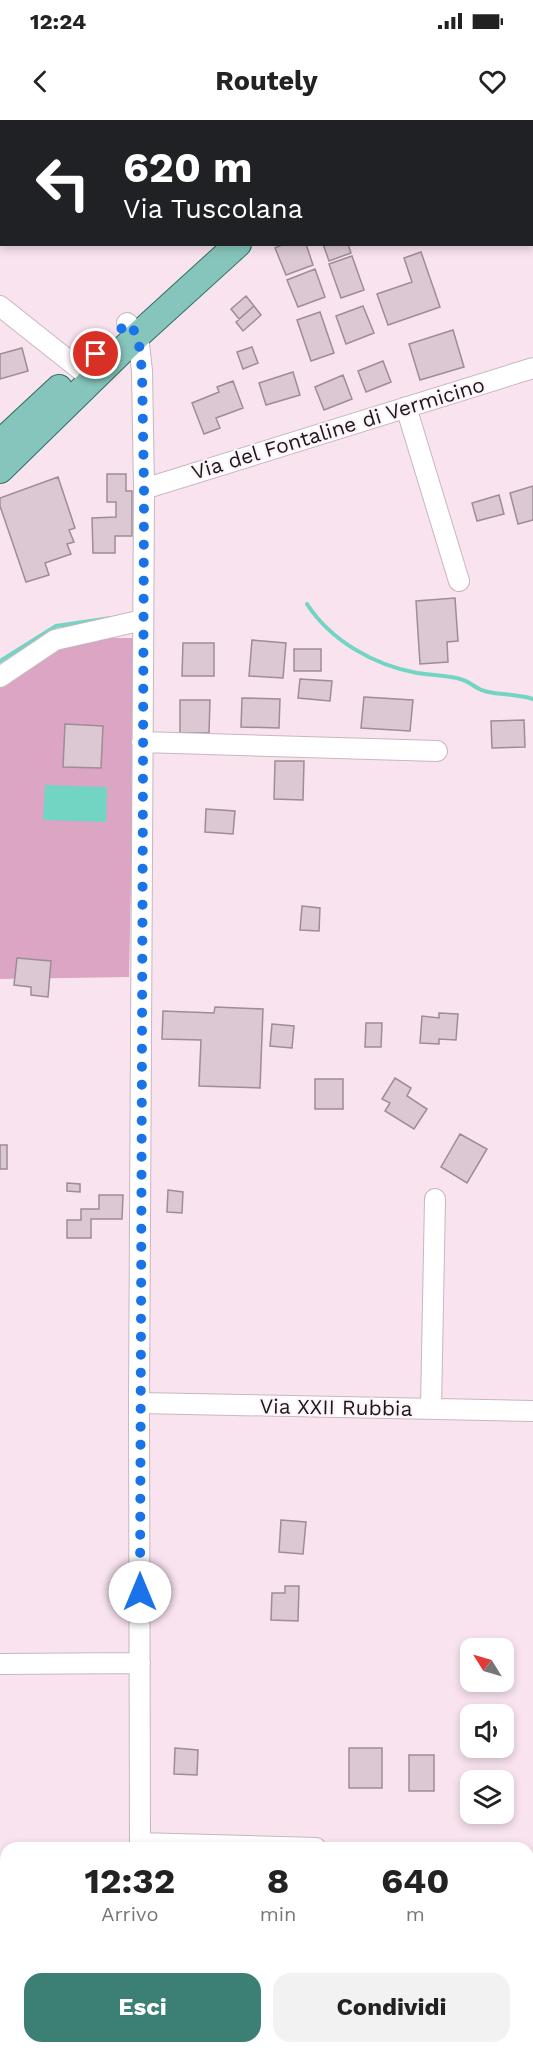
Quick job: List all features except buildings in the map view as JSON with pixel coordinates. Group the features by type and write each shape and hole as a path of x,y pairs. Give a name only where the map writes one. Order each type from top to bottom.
{"main road":[{"path":"0,470 86,374 133,329 211,246"},
{"path":"133,329 236,246"},
{"path":"0,443 86,374"}],"street":[{"path":"0,306 86,374"},
{"path":"133,329 142,371 144,489 139,1403 140,1842"},
{"name":"Via del Fontaline di Vermicino","path":"144,489 533,368"},
{"path":"406,407 459,581"},
{"path":"0,677 55,640 143,620"},
{"path":"142,742 437,751"},
{"path":"431,1408 435,1199"},
{"name":"Via XXII Rubbia","path":"139,1403 533,1411"},
{"path":"0,1664 140,1663"}],"shaded area":[{"path":"99,638 136,638 129,977 0,979 0,688 62,648"},
{"path":"45,785 107,787 106,822 43,820"}],"waterway":[{"path":"307,604 328,629 341,640 385,664 417,673 459,679 488,692 533,699"},
{"path":"0,661 56,626 111,618"}],"route":[{"path":"96,354 127,323 138,335 142,371 144,489 140,1592"}]}
